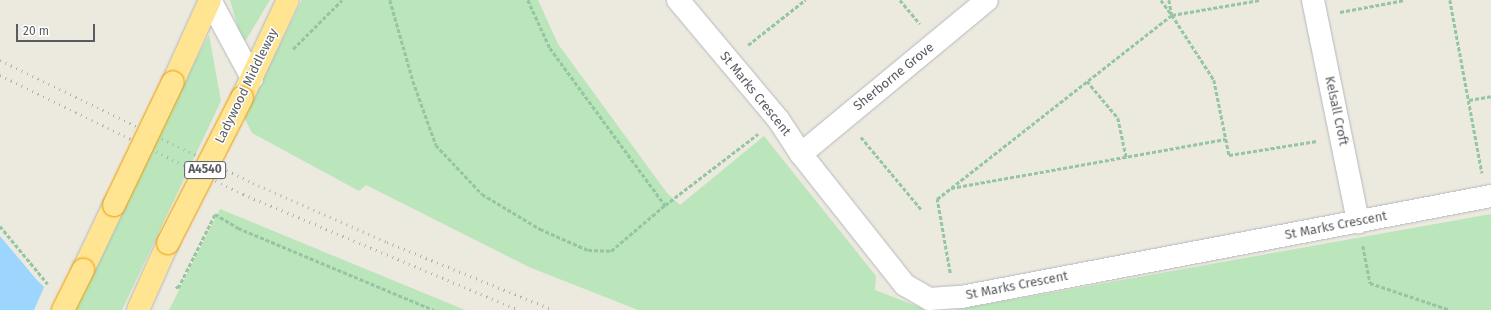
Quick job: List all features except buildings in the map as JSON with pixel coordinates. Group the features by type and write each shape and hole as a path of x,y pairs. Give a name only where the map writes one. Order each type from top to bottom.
{"highway":[{"path":"63,310 173,82 210,0"},
{"name":"Ladywood Middleway","path":"140,306 168,243 252,78 288,0"}],"street":[{"path":"210,0 252,78"},
{"name":"St Marks Crescent","path":"678,0 778,119 801,154 905,285 929,299 955,297 1491,196"},
{"name":"Sherborne Grove","path":"801,154 988,0"},
{"name":"Kelsall Croft","path":"1313,0 1358,222"}],"path":[{"path":"289,53 342,0"},
{"path":"390,0 413,81 436,145 482,194 540,229 588,250 611,251 664,205 778,119"},
{"path":"528,0 550,48 664,205"},
{"path":"728,60 805,0"},
{"path":"900,0 935,43"},
{"path":"1161,0 1214,80 1229,155 1341,137"},
{"path":"1169,0 1172,15"},
{"path":"955,297 937,199 1172,15 1260,0"},
{"path":"1333,13 1405,0"},
{"path":"1450,0 1483,176 1475,178"},
{"path":"1086,81 1118,118 1126,157"},
{"path":"1469,100 1491,96"},
{"path":"844,118 921,209"},
{"path":"950,188 1226,139"},
{"path":"172,284 178,288 215,214 238,228 434,310"},
{"path":"1358,222 1370,283 1450,310"},
{"path":"0,226 49,285"}],"green space":[{"path":"230,0 270,0 243,45"},
{"path":"302,0 538,0 558,44 667,193 680,205 764,136 876,276 875,290 927,310 638,310 529,267 366,185 359,191 252,133 244,117"},
{"path":"209,35 221,101 122,310 73,310 178,92"},
{"path":"220,209 465,310 169,310"},
{"path":"1491,214 1491,310 954,310"}],"water":[{"path":"0,236 36,279 67,310 0,310"}],"pier":[{"path":"45,285 69,309 69,310 34,310"}],"railway":[{"path":"0,60 253,183 387,242 554,310"},
{"path":"0,75 243,194 519,310"}]}
